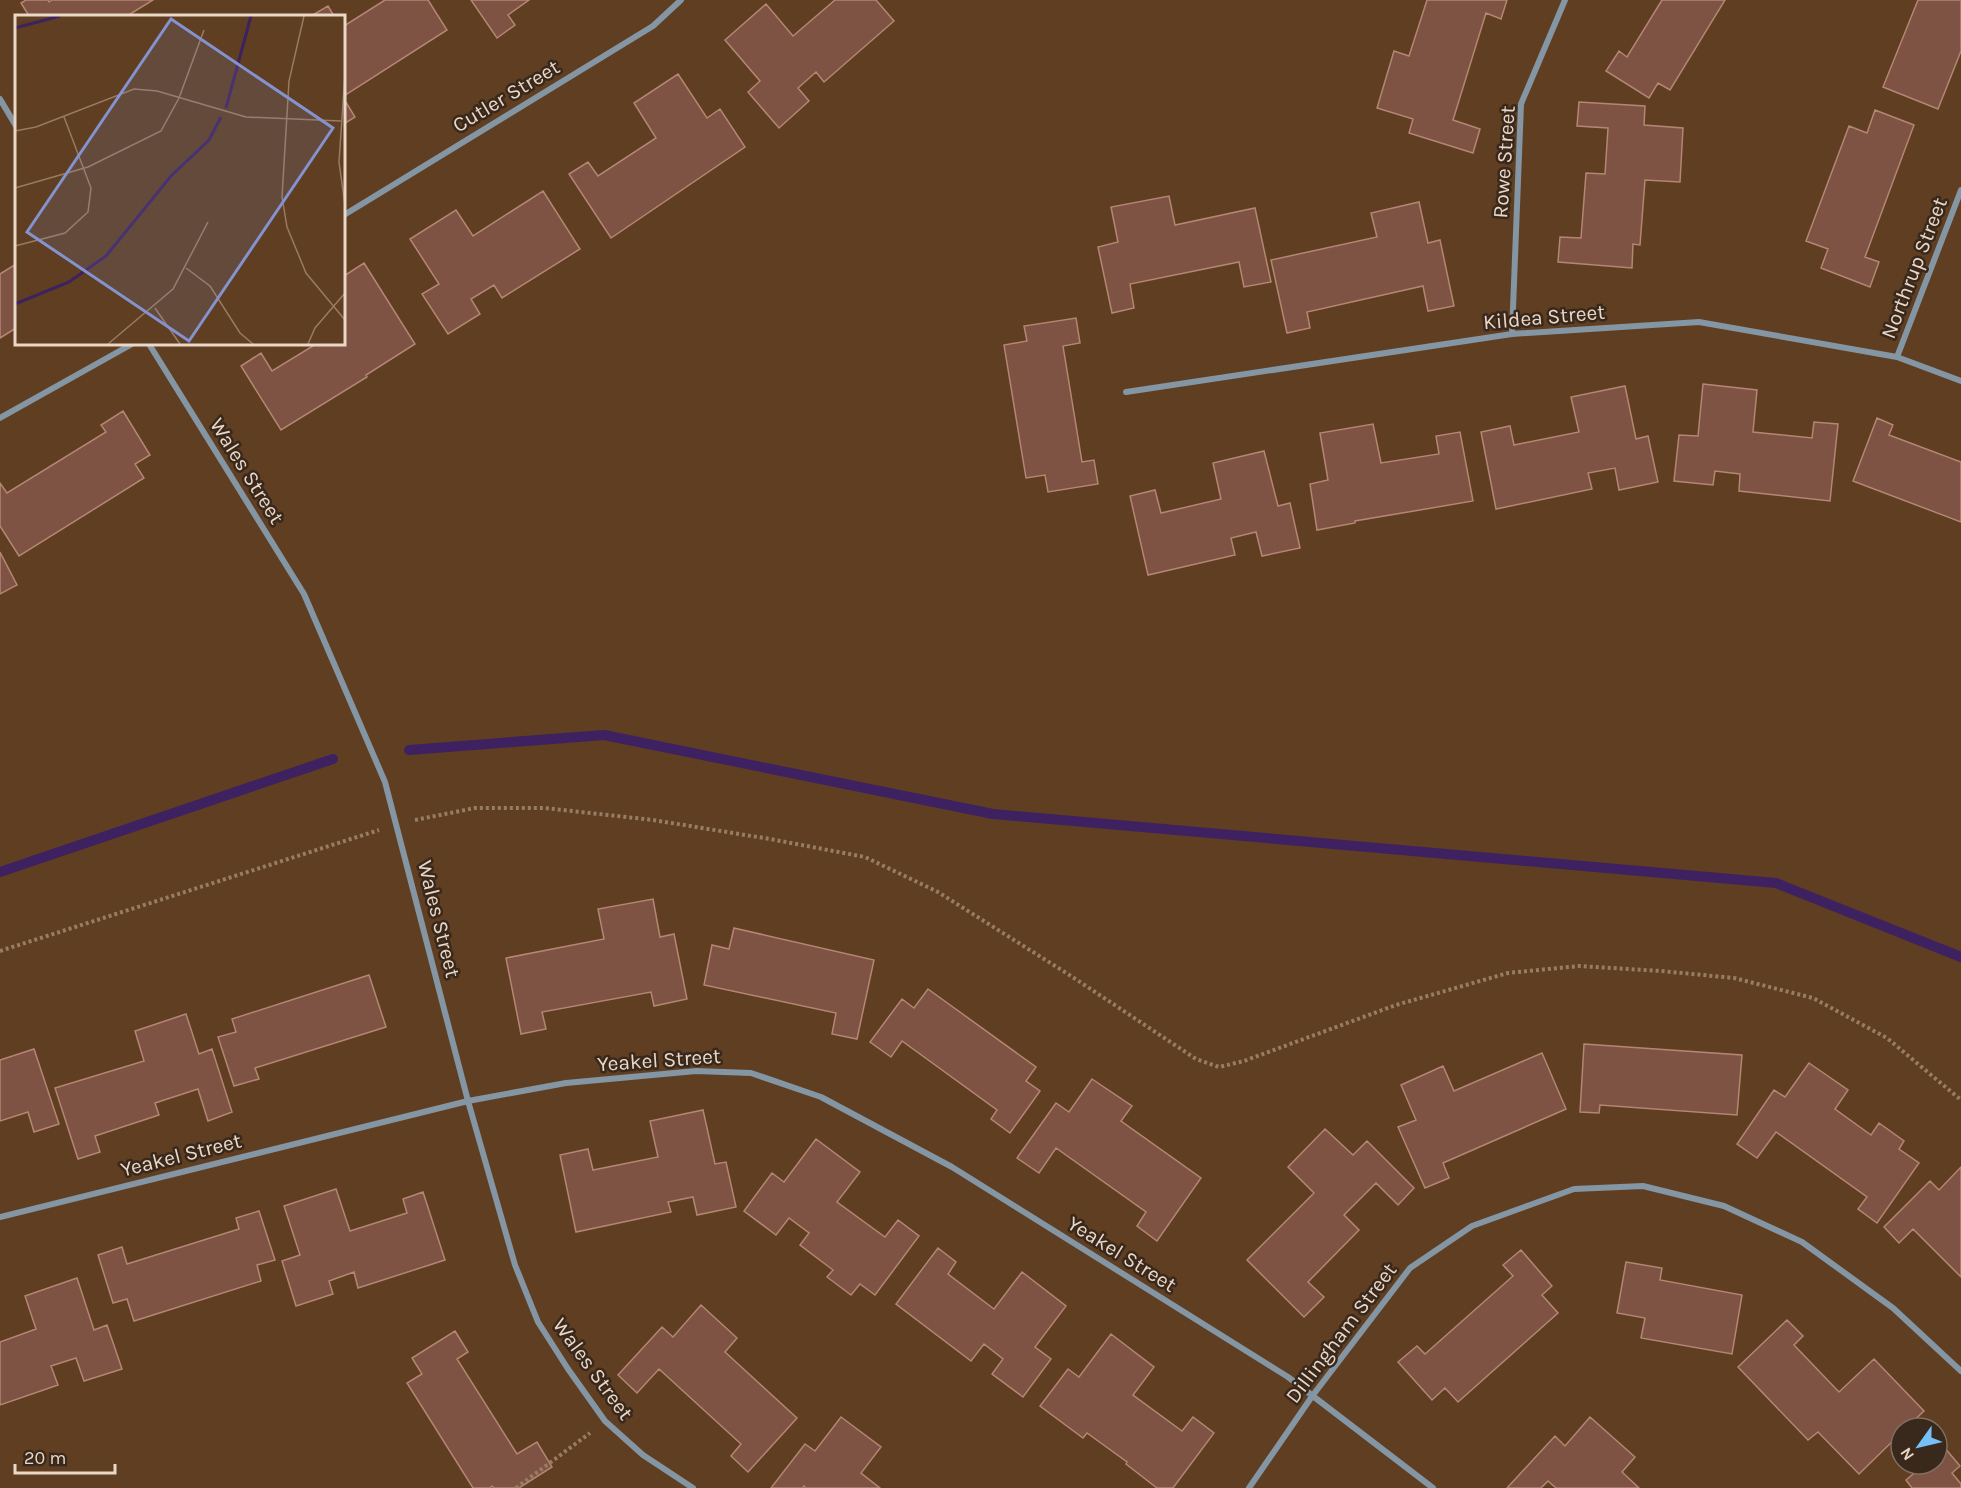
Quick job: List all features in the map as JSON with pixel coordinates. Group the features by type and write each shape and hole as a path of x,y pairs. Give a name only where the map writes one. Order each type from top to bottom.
{"street":[{"name":"Cutler Street","path":"345,214 653,26 681,0"},
{"name":"Rowe Street","path":"1512,334 1521,104 1565,0"},
{"path":"0,99 15,124"},
{"name":"Northrup Street","path":"1897,357 1961,190"},
{"name":"Kildea Street","path":"1126,392 1512,334 1699,322 1897,357 1961,381"},
{"path":"0,418 130,345"},
{"name":"Wales Street","path":"150,345 304,594 385,782 468,1101 514,1265 538,1322 605,1421 643,1455 693,1488"},
{"name":"Yeakel Street","path":"0,1217 468,1101 566,1083 696,1071 751,1073 821,1097 952,1167 1288,1377 1433,1488"},
{"name":"Dillingham Street","path":"1249,1488 1313,1395 1410,1268 1472,1226 1574,1189 1643,1186 1724,1206 1802,1242 1893,1308 1961,1371"}],"path":[{"path":"0,951 397,824 475,808 545,808 653,820 865,857 938,892 1196,1059 1219,1067 1244,1061 1396,1005 1508,973 1580,966 1734,978 1813,998 1887,1038 1961,1100"},
{"path":"516,1488 605,1421"}],"building":[{"path":"26,0 48,0 49,2 52,0 153,0 129,15 28,15 21,3"},
{"path":"385,0 428,0 447,30 345,95 345,25"},
{"path":"471,0 529,0 508,15 515,25 497,38"},
{"path":"835,0 876,0 894,21 824,82 816,72 798,88 809,101 779,128 748,92 760,81 725,40 766,4 793,36"},
{"path":"1427,0 1507,0 1501,19 1486,13 1453,120 1480,129 1473,153 1409,133 1413,119 1377,108 1394,51 1409,56"},
{"path":"1662,0 1725,0 1670,90 1658,83 1649,98 1606,71 1619,51 1627,57"},
{"path":"1918,0 1961,0 1961,51 1938,109 1883,87"},
{"path":"328,6 333,15 313,15"},
{"path":"678,74 707,118 720,109 745,147 611,238 569,174 588,162 598,176 656,138 634,103"},
{"path":"345,101 355,117 345,123"},
{"path":"1579,102 1645,106 1644,125 1683,128 1680,182 1645,180 1640,245 1633,244 1632,268 1558,262 1560,237 1581,238 1586,173 1605,174 1608,128 1577,126"},
{"path":"1875,110 1914,125 1865,257 1879,262 1870,287 1821,268 1828,249 1806,241 1849,126 1867,133"},
{"path":"543,191 580,249 502,298 494,285 471,299 480,314 448,334 422,294 439,284 410,239 456,210 473,236"},
{"path":"1169,196 1175,225 1255,208 1271,282 1244,287 1239,262 1130,284 1134,308 1112,313 1098,247 1118,242 1111,207"},
{"path":"1419,202 1428,243 1440,240 1454,306 1428,311 1423,286 1307,312 1310,328 1287,333 1271,260 1377,237 1371,213"},
{"path":"364,263 415,344 366,375 367,377 281,430 241,366 261,353 272,371 314,345 345,345 345,275"},
{"path":"15,265 15,329 0,338 0,274"},
{"path":"1076,318 1080,343 1063,346 1082,462 1094,460 1098,484 1048,492 1045,475 1026,478 1004,345 1027,341 1024,326"},
{"path":"1703,384 1757,390 1753,432 1812,438 1814,422 1838,424 1830,501 1739,491 1740,474 1715,471 1713,485 1674,481 1679,435 1698,436"},
{"path":"1625,386 1636,439 1648,436 1658,482 1619,490 1615,468 1588,473 1592,489 1496,509 1481,432 1510,426 1514,445 1579,432 1571,397"},
{"path":"123,411 150,455 135,464 144,478 19,556 0,526 0,483 7,493 106,432 101,425"},
{"path":"1877,418 1893,425 1889,435 1961,462 1961,522 1853,481"},
{"path":"1373,424 1381,463 1439,454 1436,436 1460,432 1473,501 1355,521 1355,523 1317,530 1310,484 1328,480 1320,433"},
{"path":"1264,451 1278,506 1290,503 1300,548 1262,556 1256,532 1231,538 1235,555 1148,575 1130,496 1155,490 1161,513 1221,499 1213,463"},
{"path":"0,552 17,585 0,594"},
{"path":"653,899 660,937 674,934 687,999 654,1006 651,992 542,1012 546,1029 521,1034 506,958 604,939 598,909"},
{"path":"734,928 874,960 857,1039 832,1034 836,1013 704,985 712,945 729,949"},
{"path":"369,975 386,1027 255,1068 259,1079 234,1086 218,1037 236,1032 232,1019"},
{"path":"928,989 1036,1067 1026,1081 1040,1091 1010,1133 991,1119 997,1110 902,1041 891,1057 870,1042 902,999 914,1008"},
{"path":"186,1014 199,1054 212,1049 232,1112 208,1121 198,1089 155,1103 159,1115 95,1136 100,1152 78,1159 55,1088 144,1061 135,1031"},
{"path":"1584,1044 1742,1055 1737,1115 1600,1105 1599,1113 1580,1112"},
{"path":"34,1049 59,1124 34,1132 28,1112 0,1121 0,1060"},
{"path":"1542,1053 1566,1109 1443,1163 1449,1178 1425,1188 1398,1127 1416,1120 1401,1085 1443,1066 1454,1091"},
{"path":"1809,1063 1848,1090 1835,1109 1871,1135 1879,1123 1904,1141 1899,1149 1919,1163 1877,1223 1858,1209 1867,1197 1776,1132 1757,1158 1737,1144 1774,1090 1785,1097"},
{"path":"1092,1079 1132,1106 1121,1121 1201,1178 1157,1241 1137,1226 1146,1212 1056,1148 1039,1173 1017,1158 1056,1103 1069,1112"},
{"path":"703,1110 715,1164 726,1162 736,1207 697,1215 693,1197 668,1202 671,1212 576,1232 560,1155 588,1149 593,1170 658,1157 650,1121"},
{"path":"1325,1129 1353,1155 1367,1141 1414,1188 1398,1205 1376,1183 1344,1215 1359,1230 1308,1282 1324,1297 1304,1317 1247,1260 1314,1193 1288,1167"},
{"path":"816,1139 860,1172 837,1202 885,1237 898,1220 919,1236 875,1295 860,1284 851,1295 827,1277 833,1270 800,1245 809,1233 789,1218 776,1235 744,1211 772,1173 784,1182"},
{"path":"1961,1167 1961,1277 1913,1229 1899,1243 1884,1227 1930,1181 1939,1190"},
{"path":"336,1189 350,1231 407,1213 403,1199 423,1192 445,1260 358,1288 354,1272 329,1281 333,1294 296,1306 282,1261 300,1255 284,1206"},
{"path":"259,1211 275,1260 257,1265 261,1281 134,1321 127,1299 113,1303 98,1255 122,1247 127,1264 239,1229 236,1218"},
{"path":"938,1248 956,1262 948,1274 994,1309 1022,1272 1066,1306 1035,1347 1051,1359 1023,1397 992,1374 1003,1359 984,1344 971,1361 896,1304"},
{"path":"1521,1250 1552,1286 1542,1295 1558,1313 1458,1402 1445,1388 1432,1400 1398,1362 1417,1346 1425,1354 1513,1276 1503,1265"},
{"path":"1626,1262 1662,1268 1660,1280 1742,1295 1732,1354 1641,1338 1645,1318 1617,1313"},
{"path":"77,1278 94,1330 107,1325 122,1369 84,1381 76,1358 51,1366 58,1385 0,1405 0,1342 36,1329 25,1296"},
{"path":"701,1305 737,1338 725,1352 797,1418 748,1472 731,1456 741,1444 659,1369 637,1393 618,1375 662,1327 673,1337"},
{"path":"1787,1320 1803,1336 1794,1345 1839,1392 1874,1359 1924,1411 1919,1416 1889,1416 1889,1445 1859,1474 1818,1432 1808,1440 1738,1367"},
{"path":"455,1331 468,1352 457,1359 517,1454 537,1442 552,1467 519,1488 494,1488 492,1486 473,1488 407,1383 422,1374 412,1358"},
{"path":"1111,1334 1154,1367 1133,1395 1182,1431 1193,1417 1214,1433 1173,1488 1157,1488 1126,1464 1127,1462 1087,1433 1083,1438 1040,1406 1068,1369 1079,1377"},
{"path":"841,1417 881,1447 861,1473 880,1488 806,1488 804,1486 803,1488 771,1488 805,1444 815,1451"},
{"path":"1590,1417 1635,1457 1622,1472 1639,1488 1556,1488 1548,1481 1541,1488 1507,1488 1555,1436 1565,1446"},
{"path":"1949,1453 1960,1466 1952,1473 1961,1484 1961,1488 1912,1488 1906,1480 1911,1476 1949,1476"}],"waterway":[{"path":"409,750 604,735 993,814 1776,883 1961,957"},
{"path":"0,872 333,759"}]}
